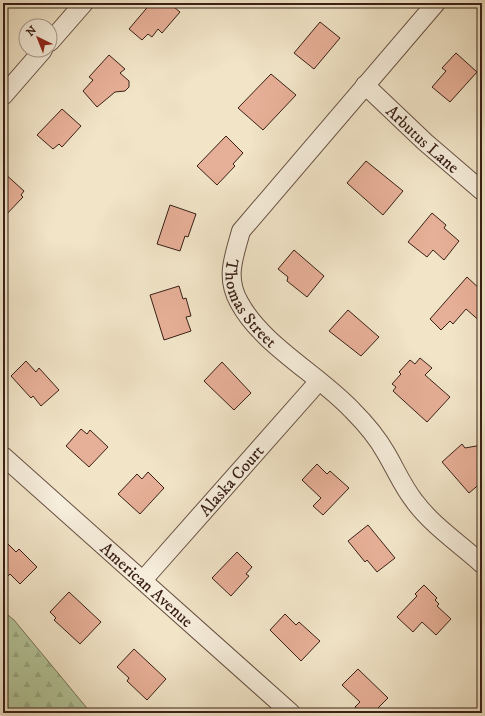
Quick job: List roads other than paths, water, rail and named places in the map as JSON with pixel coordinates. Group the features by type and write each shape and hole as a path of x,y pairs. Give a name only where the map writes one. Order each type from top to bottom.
{"street":[{"path":"58,33 84,3"},
{"name":"Thomas Street","path":"436,3 241,232 230,278 238,301 255,326 351,408 366,424 385,452 402,484 416,504 432,521 482,564"},
{"path":"3,96 36,58"},
{"name":"Arbutus Lane","path":"365,85 425,142 482,192"},
{"name":"Alaska Court","path":"143,580 319,381"},
{"name":"American Avenue","path":"3,456 291,713"}]}
